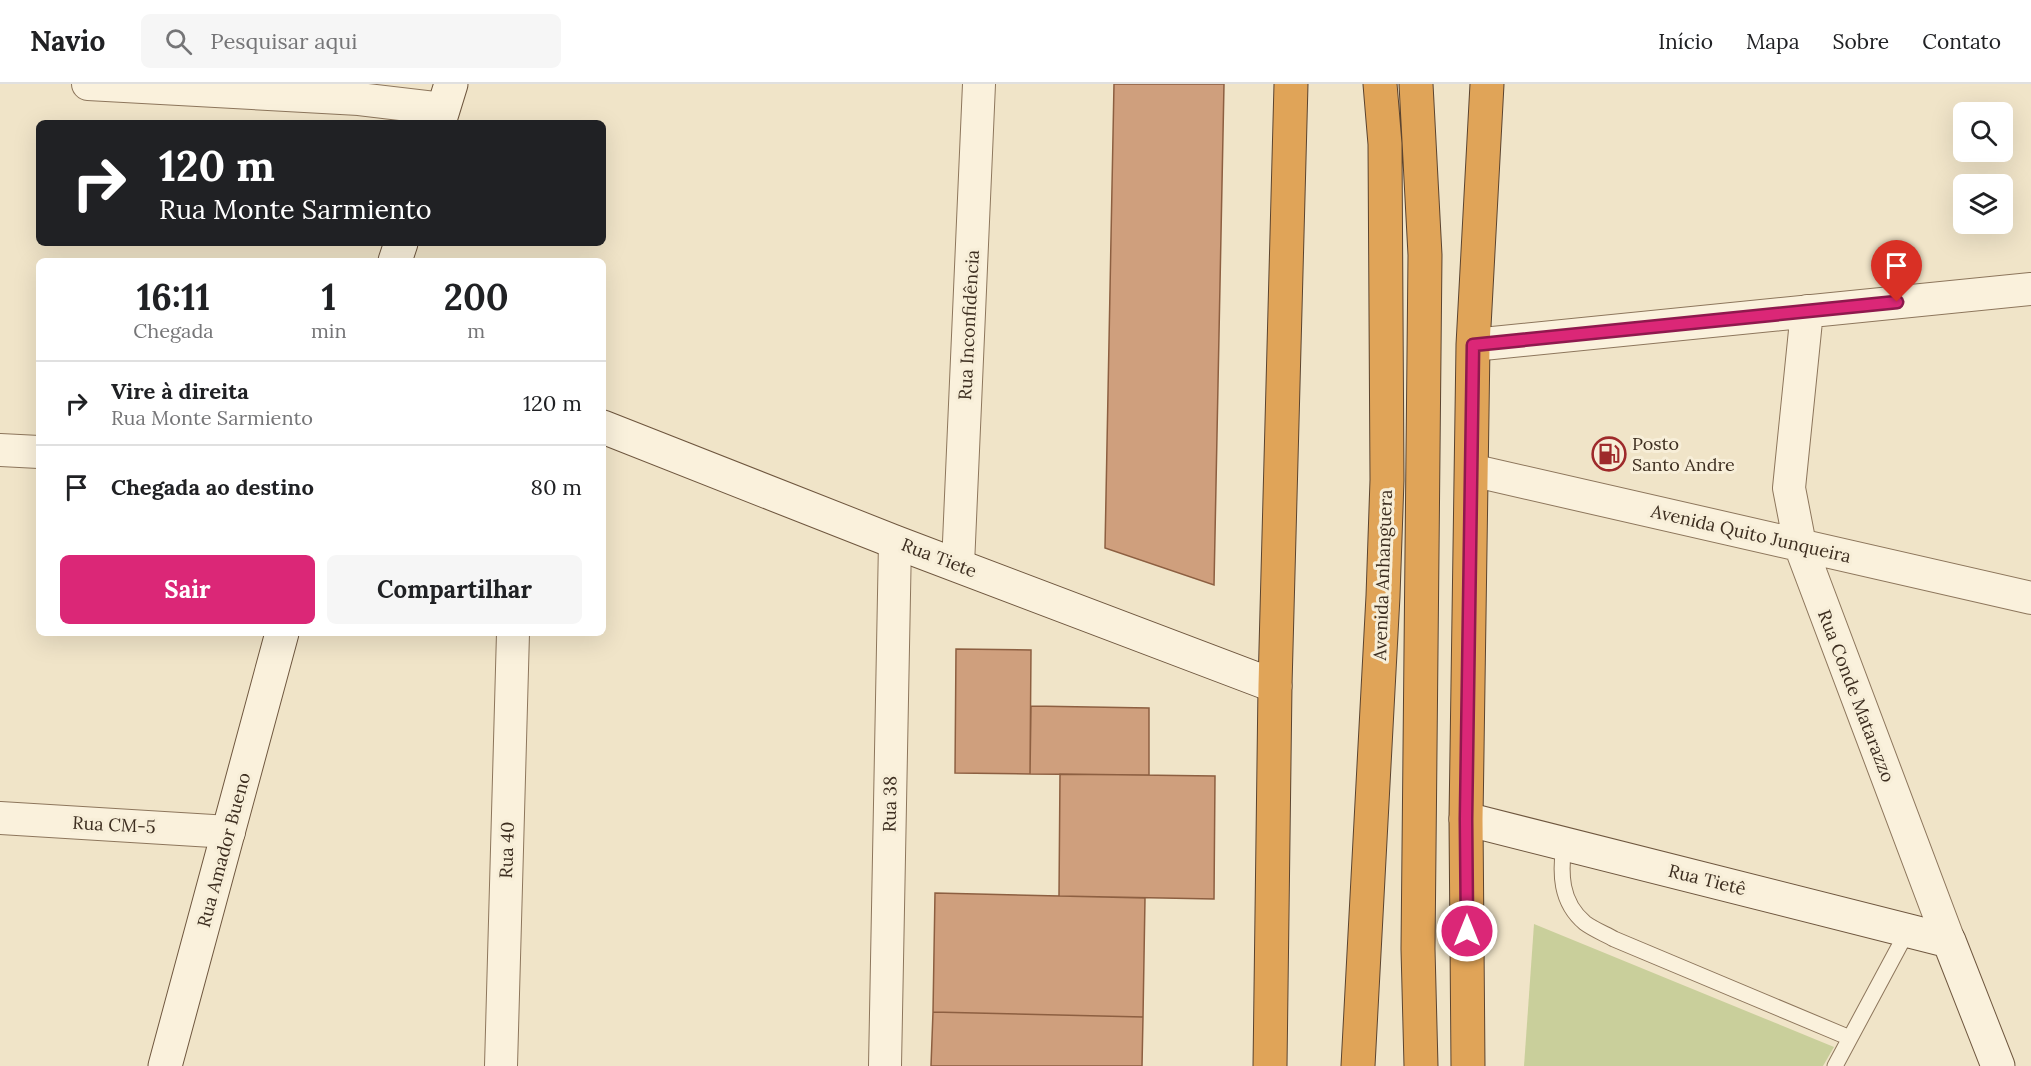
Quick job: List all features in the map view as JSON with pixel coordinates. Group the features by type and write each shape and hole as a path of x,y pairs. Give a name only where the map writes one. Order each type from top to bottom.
{"highway":[{"path":"1270,1066 1275,686 1291,84"},
{"name":"Avenida Anhanguera","path":"1358,1066 1387,480 1385,144 1380,84"},
{"name":"Avenida Anhanguera","path":"1416,84 1425,255 1418,949 1421,1066"},
{"path":"1468,1066 1466,819 1473,345 1487,84"}],"street":[{"path":"88,84 445,105"},
{"name":"Rua Inconfidência","path":"958,565 979,84"},
{"path":"1473,345 2031,289"},
{"name":"Rua Conde Matarazzo","path":"1807,311 1789,488 1800,545 1998,1066"},
{"name":"Rua Tiete","path":"606,428 896,542 1275,686"},
{"path":"0,450 36,452"},
{"name":"Avenida Quito Junqueira","path":"1471,470 2031,598"},
{"name":"Rua 38","path":"885,1066 896,542"},
{"name":"Rua Amador Bueno","path":"165,1066 281,636"},
{"name":"Rua 40","path":"501,1066 513,636"},
{"name":"Rua CM-5","path":"0,818 229,832"},
{"name":"Rua Tietê","path":"1466,819 1949,941"}],"lane":[{"path":"1564,844 1561,867 1564,891 1570,905 1585,923 1646,953 1850,1038"},
{"path":"1835,1066 1908,930"}],"green space":[{"path":"1534,924 1834,1047 1823,1066 1524,1066"}],"building":[{"path":"1114,84 1224,84 1214,585 1105,548"},
{"path":"956,649 1031,650 1030,774 955,773"},
{"path":"1031,706 1149,708 1149,775 1030,774"},
{"path":"1060,774 1215,776 1214,899 1059,896"},
{"path":"935,893 1145,898 1143,1017 933,1012"},
{"path":"933,1012 1143,1017 1142,1066 931,1066"}],"place":[{"name":"Posto Santo Andre","path":"1609,454"}],"route":[{"path":"1467,931 1466,819 1473,345 1897,302"}]}
